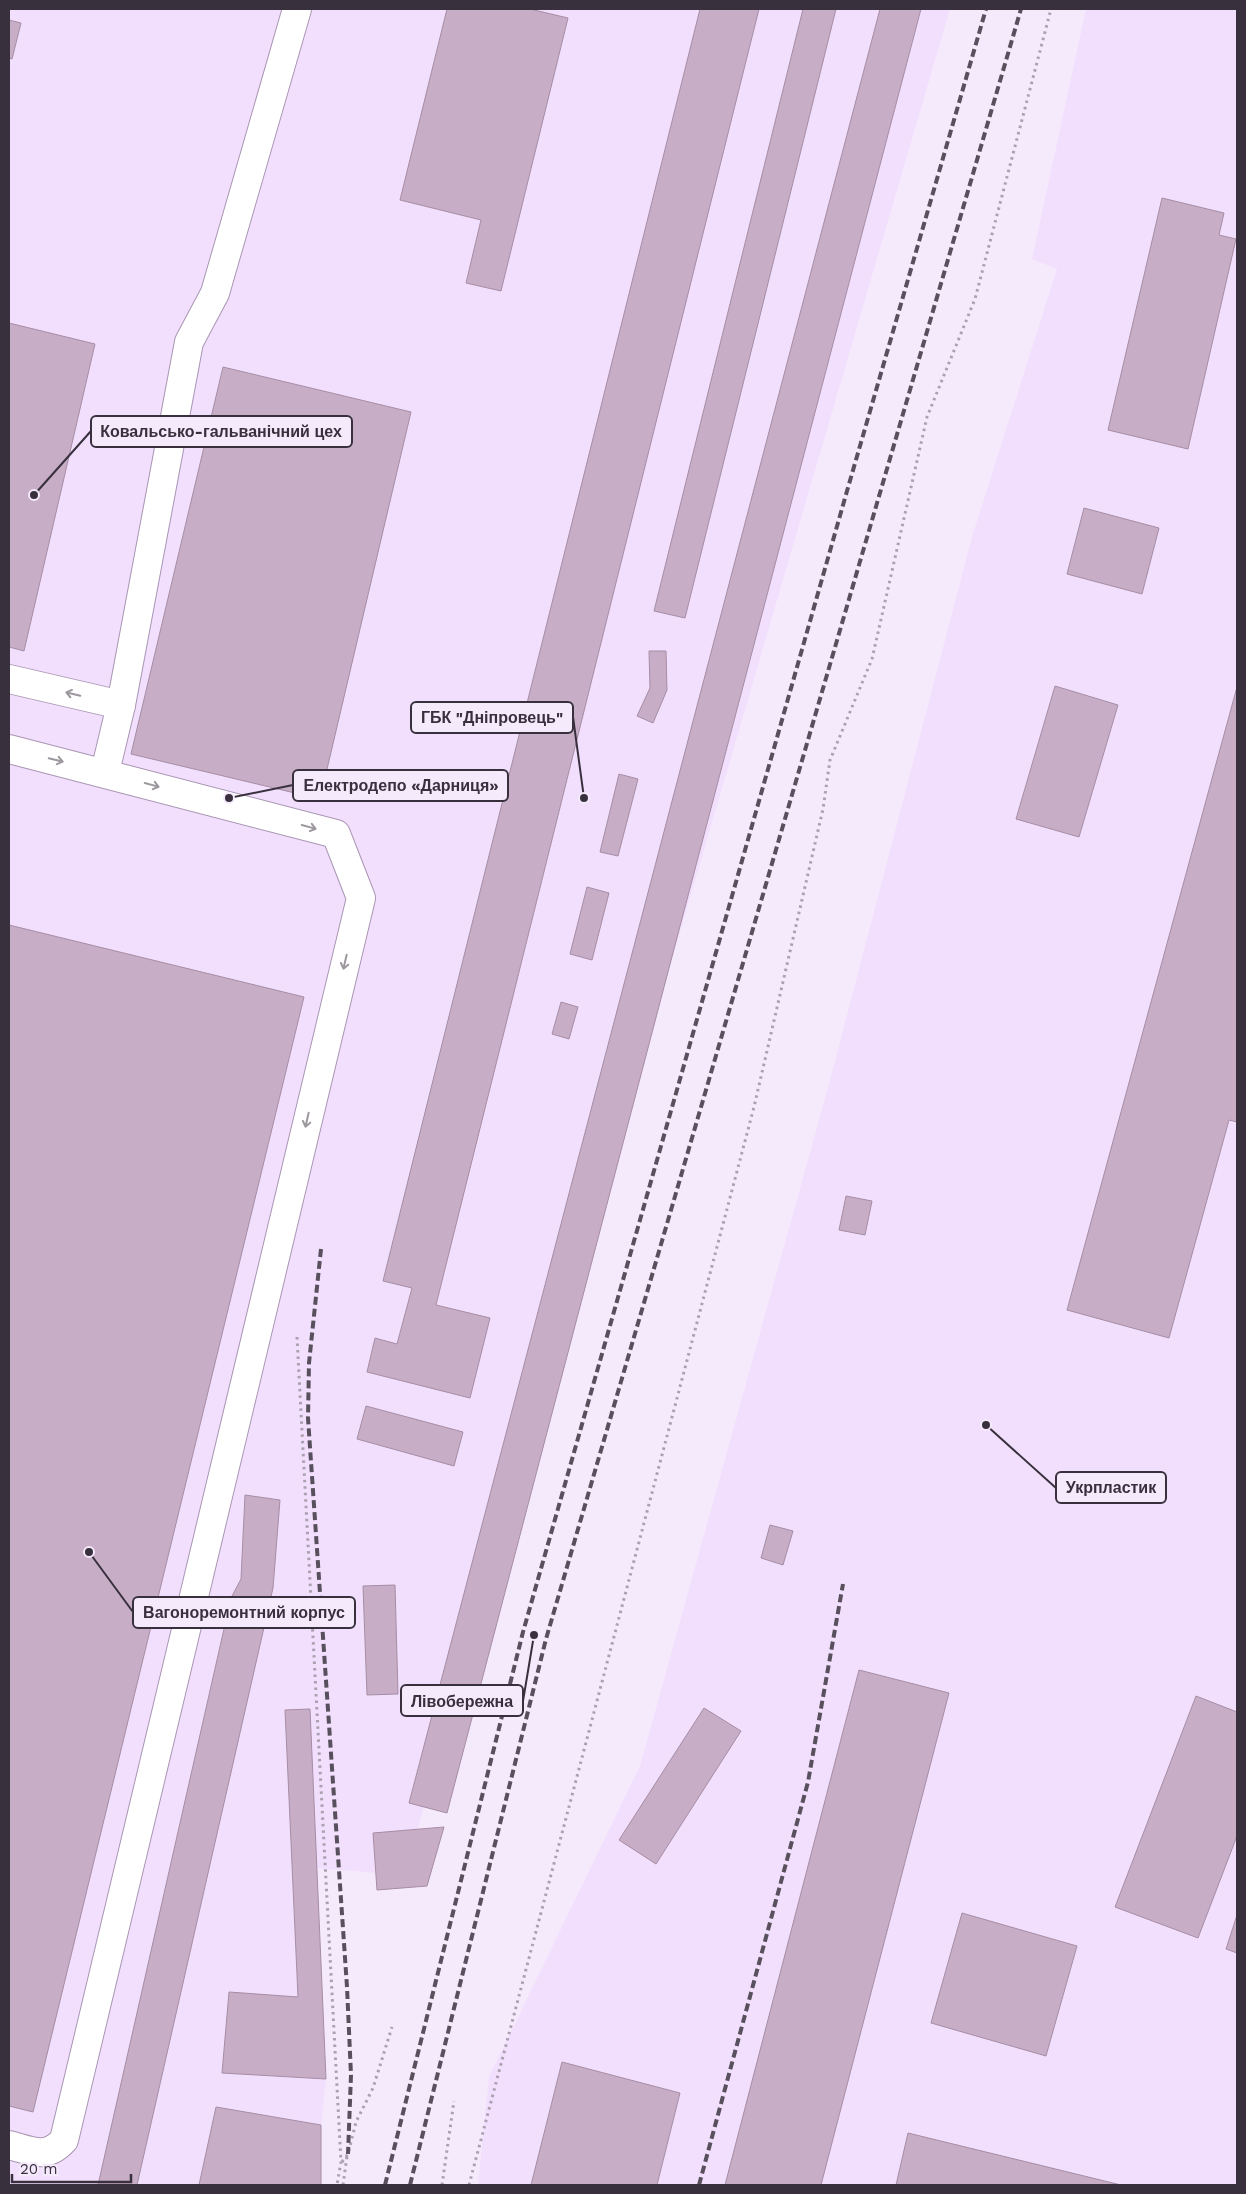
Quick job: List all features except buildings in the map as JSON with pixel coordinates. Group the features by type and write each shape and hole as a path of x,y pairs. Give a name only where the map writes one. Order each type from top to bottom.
{"lane":[{"path":"105,772 120,705 189,342 215,293 297,9"},
{"path":"9,679 120,705"},
{"path":"9,749 105,772 336,834 361,898 64,2140 52,2152 43,2153 9,2145"}],"path":[{"path":"469,2185 754,1107 823,809 830,760 872,660 928,417 975,299 1051,9"},
{"path":"296,1337 341,2162 337,2185"},
{"path":"343,2185 356,2122 374,2088 392,2027"},
{"path":"442,2185 454,2101"},
{"path":"341,2162 348,2154"}],"shaded area":[{"path":"9,9 950,9 404,1875 315,1868 326,2079 321,2125 321,2185 9,2185"},
{"path":"1086,9 1237,9 1237,2185 478,2185 489,2077 640,1766 829,1084 972,537 1057,269 1032,259"}],"railway":[{"path":"385,2185 523,1632 986,9"},
{"path":"410,2185 546,1639 1021,9"},
{"path":"321,1249 309,1363 308,1418 347,1987 351,2075 348,2154"},
{"path":"699,2185 808,1782 843,1584"}],"place":[{"name":"Ковальсько-гальванічний цех","path":"34,495"},
{"name":"Електродепо «Дарниця»","path":"229,798"},
{"name":"ГБК \"Дніпровець\"","path":"584,798"},
{"name":"Укрпластик","path":"986,1425"},
{"name":"Вагоноремонтний корпус","path":"89,1552"},
{"name":"Лівобережна","path":"534,1635"}]}
